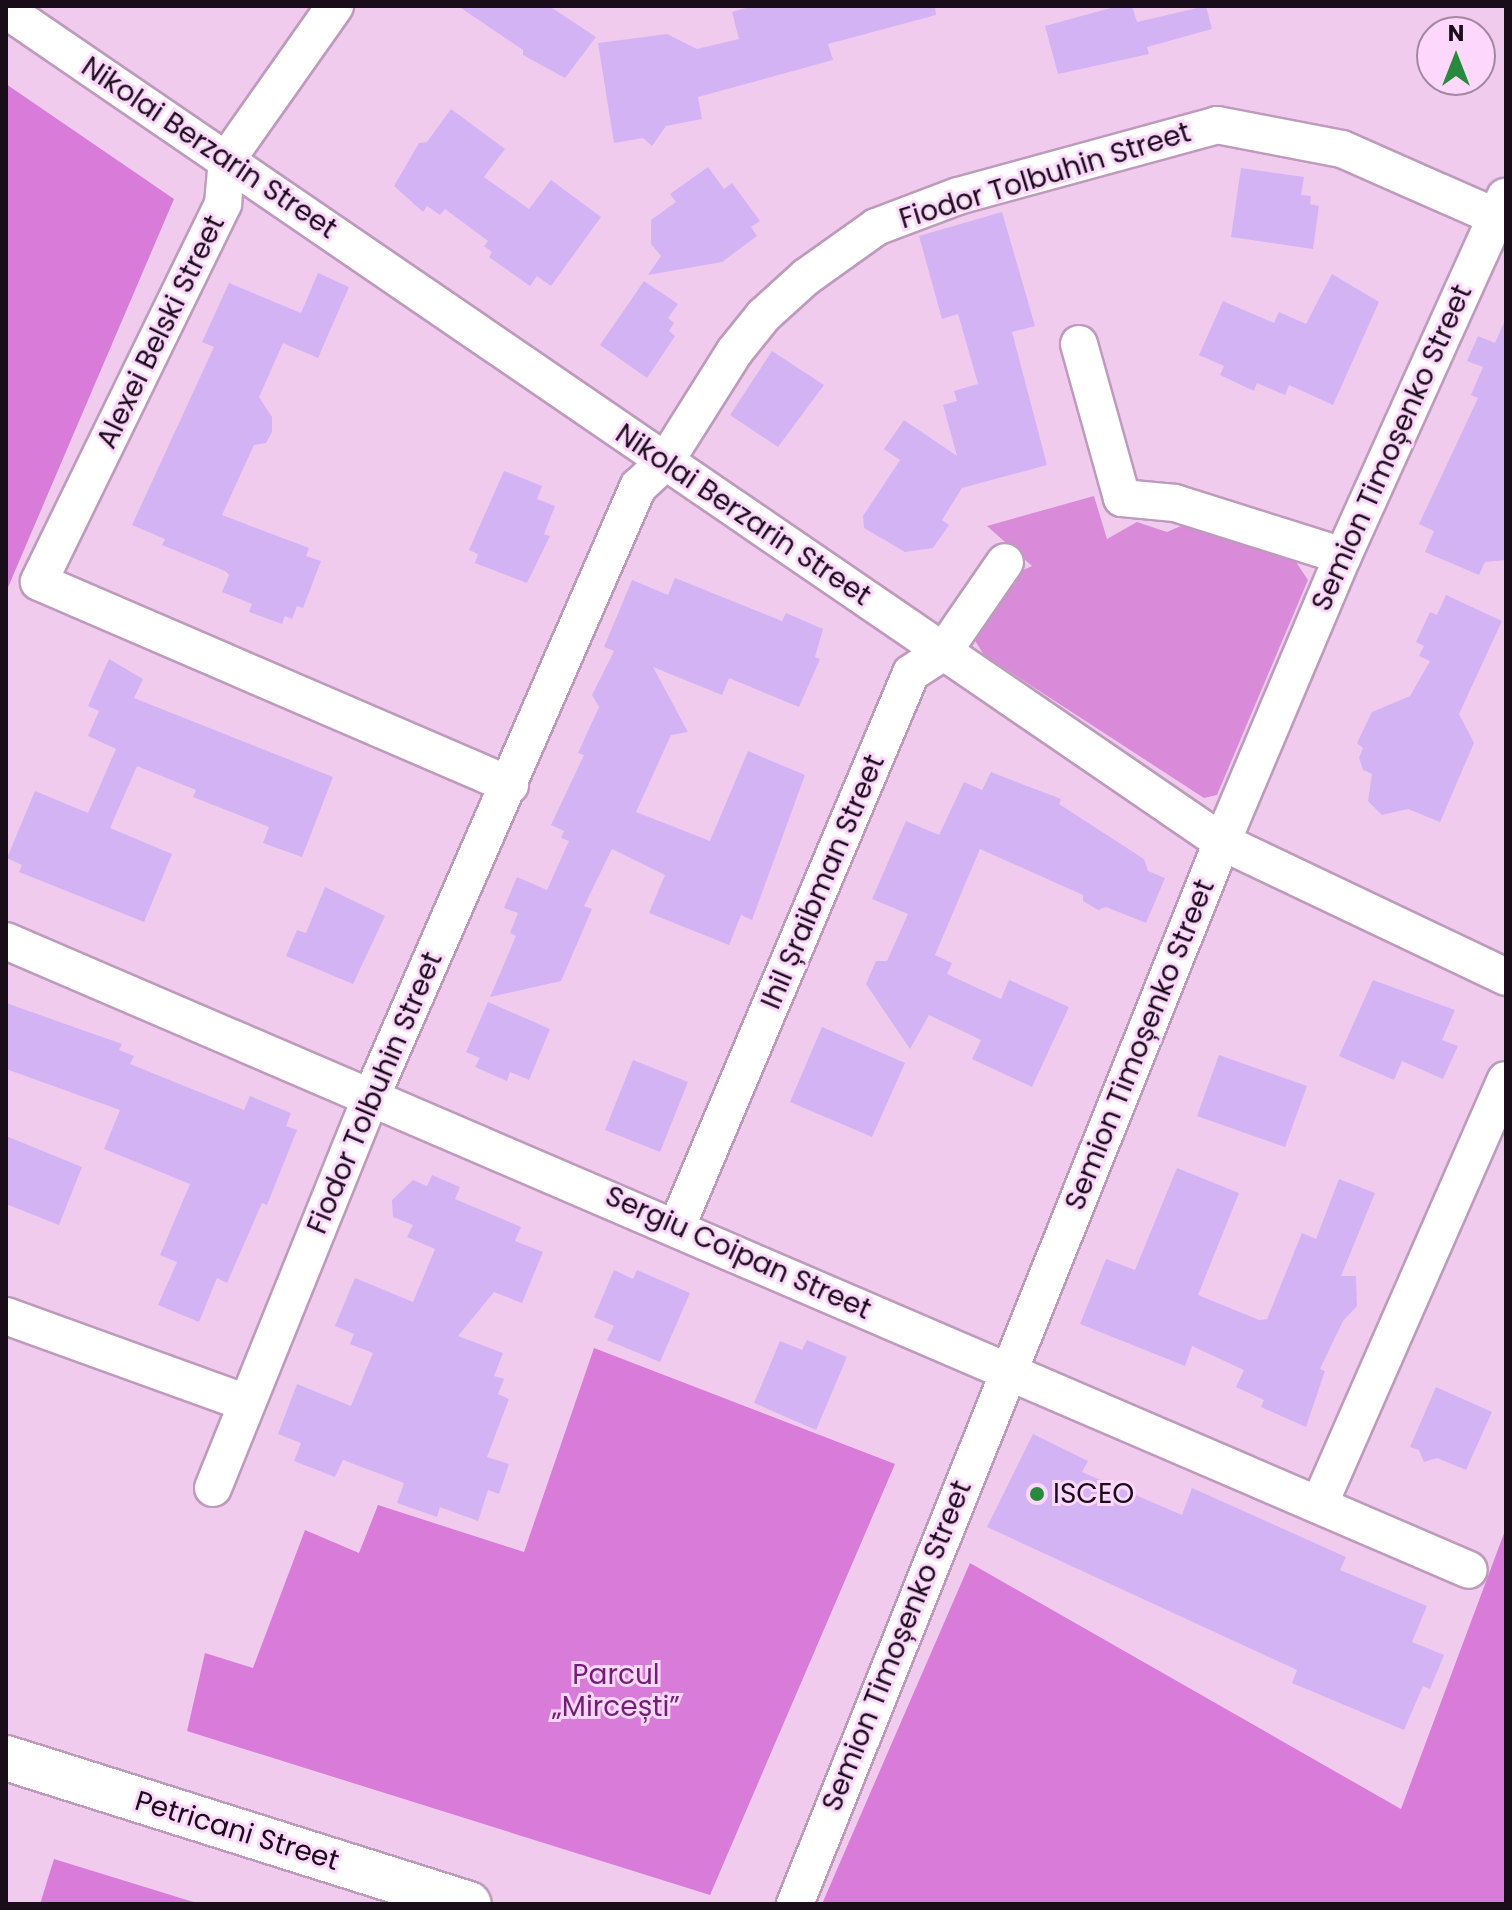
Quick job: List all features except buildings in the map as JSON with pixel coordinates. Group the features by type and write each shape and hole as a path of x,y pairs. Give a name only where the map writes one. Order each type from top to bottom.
{"main road":[{"name":"Petricani Street","path":"6,1758 468,1904"}],"street":[{"path":"227,159 335,6"},
{"name":"Nikolai Berzarin Street","path":"6,10 1222,842 1506,977"},
{"name":"Fiodor Tolbuhin Street","path":"213,1488 244,1402 372,1095 638,487 665,462 735,351 795,287 876,227 958,196 1217,125 1342,149 1501,206"},
{"name":"Alexei Belski Street","path":"227,159 223,204 39,582 510,785"},
{"name":"Semion Timoșenko Street","path":"795,1904 1222,842 1343,556 1501,206"},
{"path":"1079,344 1122,498 1175,503 1343,556"},
{"name":"Ihil Șraibman Street","path":"677,1226 911,673 943,652 1005,562"},
{"name":"Sergiu Coipan Street","path":"6,941 677,1226 1007,1372 1469,1570"},
{"path":"1319,1505 1506,1080"},
{"path":"6,1316 244,1402"}],"shaded area":[{"path":"1094,496 1107,539 1137,522 1167,532 1190,522 1290,553 1308,580 1217,795 1204,798 984,655 974,639 1019,572 1032,566 987,526"}],"green space":[{"path":"6,84 174,199 6,592"},
{"name":"Parcul „Mircești”","path":"594,1348 895,1464 710,1895 187,1731 205,1653 253,1668 305,1530 359,1553 378,1505 524,1552"},
{"path":"1506,1528 1506,1904 822,1904 970,1563 1401,1809"},
{"path":"54,1859 200,1904 40,1904"}],"place":[{"name":"ISCEO","path":"1037,1494"}]}
